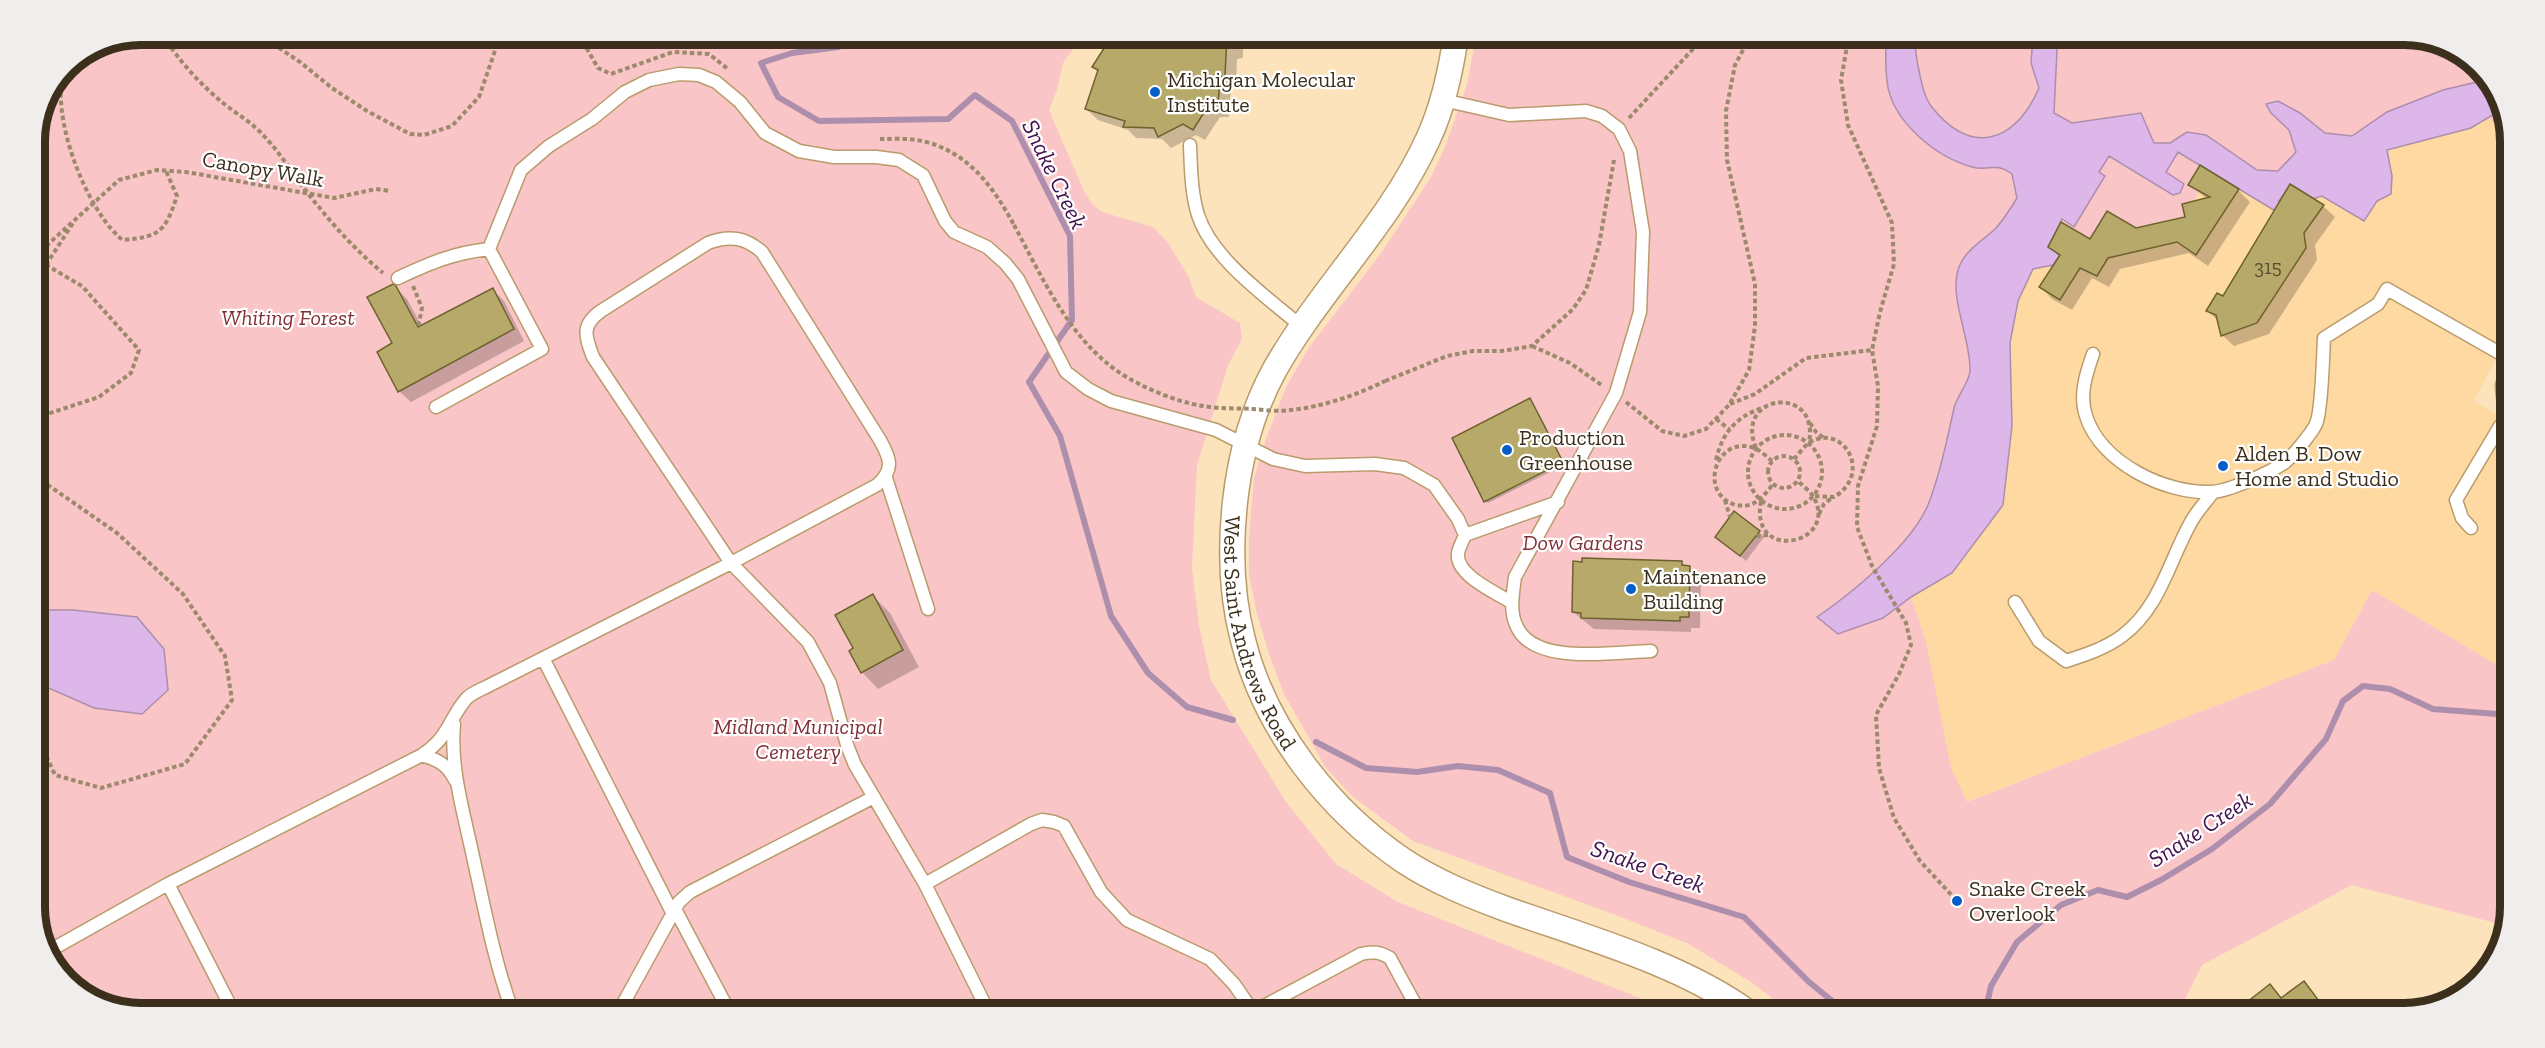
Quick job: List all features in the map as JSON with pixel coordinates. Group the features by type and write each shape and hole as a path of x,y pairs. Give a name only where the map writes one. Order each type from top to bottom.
{"street":[{"name":"West Saint Andrews Road","path":"1454,45 1443,100 1429,137 1410,174 1302,327 1274,371 1244,446 1233,523 1232,564 1235,603 1243,642 1259,686 1278,725 1323,789 1364,830 1404,861 1436,880 1470,895 1666,967 1731,1003"}],"lane":[{"path":"436,407 542,349 489,249 521,170 549,146 592,119 626,92 649,80 678,74 699,75 716,81 740,102 765,133 799,151 834,157 876,157 899,160 923,175 945,221 954,232 987,247 1018,279 1066,372 1088,389 1111,401 1216,430 1273,459 1305,466 1375,464 1404,468 1434,485 1458,519 1465,535 1458,554 1460,568 1475,581 1511,602"},
{"path":"1443,100 1509,115 1586,111 1602,116 1619,129 1630,151 1643,232 1640,312 1616,393 1515,577 1511,602 1517,628 1534,647 1561,654 1651,651"},
{"path":"1190,145 1192,193 1199,218 1215,247 1247,280 1302,327"},
{"path":"54,948 168,884 422,755 446,734 467,698 731,563 877,485 886,478 890,468 888,455 762,252 753,243 742,238 719,239 708,243 590,318 586,329 588,343 593,357 731,563 808,642 830,683 847,745 855,765 925,884 984,1003"},
{"path":"398,279 436,260 459,253 489,249"},
{"path":"2093,354 2083,381 2085,415 2099,442 2128,466 2173,489 2213,492 2254,478 2286,462 2316,424 2324,338 2378,304 2387,289 2500,353"},
{"path":"2471,528 2462,518 2456,500 2500,426"},
{"path":"886,478 928,609"},
{"path":"2015,602 2039,641 2066,662 2121,637 2144,616 2165,581 2191,521 2213,492"},
{"path":"1465,535 1558,502"},
{"path":"543,658 674,912 724,1003"},
{"path":"454,720 452,747 458,786 492,944 510,1003"},
{"path":"422,755 438,760 448,767 458,786"},
{"path":"624,1003 674,912 690,892 874,797"},
{"path":"925,884 1031,824 1042,820 1054,822 1064,826 1071,835 1101,892 1127,920 1210,959 1234,984 1246,1003"},
{"path":"168,884 228,1003"},
{"path":"1271,1003 1370,951 1390,958 1414,1003"}],"path":[{"path":"169,45 220,101 256,128 289,166 319,208 366,259 384,274 410,281 417,292 422,308 418,327"},
{"path":"276,45 332,88 384,121 410,134 424,135 452,126 479,97 497,45"},
{"path":"585,45 598,68 611,74 673,52 694,52 709,54 735,76"},
{"path":"869,139 920,140 944,148 958,156 988,182 1060,309 1108,365 1162,393 1203,406 1287,411 1362,392 1447,356 1473,351 1502,351 1532,346 1573,309 1586,290 1599,245 1619,129 1696,45"},
{"path":"1532,346 1570,363 1616,393 1662,431 1684,436 1706,429 1729,405 1749,370 1755,326 1755,284 1727,160 1726,111 1735,65 1745,45"},
{"path":"1847,45 1841,80 1848,125 1892,223 1894,264 1872,350 1878,386 1877,426 1858,486 1857,527 1872,566 1906,623 1911,645 1899,674 1876,715 1879,768 1894,818 1920,861 1957,902"},
{"name":"Canopy Walk","path":"61,88 65,131 93,201 103,219 122,240 150,237 168,221 177,195 166,171"},
{"name":"Canopy Walk","path":"45,246 119,180 157,170 186,172 333,198 376,189 390,190"},
{"path":"45,415 99,397 131,373 139,350 82,286 46,265 75,219"},
{"path":"1729,405 1755,394 1806,358 1872,350"},
{"path":"1730,517 1725,499 1715,487 1713,475 1719,445 1738,419 1773,403 1784,402 1795,405 1803,412 1816,432 1826,439 1841,444 1849,452 1854,462 1850,484 1843,492 1824,498 1814,496"},
{"path":"1763,408 1755,416 1751,426 1751,438 1756,448 1772,461"},
{"path":"1716,419 1729,429"},
{"path":"1794,459 1809,443 1811,432 1809,421"},
{"path":"1779,435 1794,436 1809,443 1819,455 1822,471 1820,486 1814,496 1797,508 1782,510 1766,505 1754,495 1748,480 1747,469 1756,448 1764,441 1779,435"},
{"path":"1809,443 1826,439"},
{"path":"1716,464 1722,454 1732,447 1756,448"},
{"path":"1773,484 1768,472 1772,461 1783,456 1794,459 1800,469 1798,482"},
{"path":"1798,482 1814,496 1818,506 1818,518"},
{"path":"1773,484 1786,488 1798,482"},
{"path":"45,484 117,533 183,594 225,656 232,700 185,764 101,788 55,775 45,753"},
{"path":"1773,484 1761,500 1760,522 1770,535 1785,542 1796,541 1806,536 1814,528 1824,504 1834,496"},
{"path":"1725,499 1740,506 1751,505 1761,500"},
{"path":"1756,536 1770,535"}],"shaded area":[{"path":"1886,45 1915,45 1923,87 1931,106 1946,122 1961,132 1976,137 1991,137 2005,131 2018,121 2039,88 2031,63 2032,45 2056,45 2054,113 2072,123 2141,113 2154,143 2170,143 2187,132 2206,135 2257,170 2278,171 2296,152 2289,130 2271,113 2266,104 2278,101 2300,113 2325,133 2352,136 2387,112 2443,90 2480,81 2496,113 2471,128 2387,150 2392,176 2391,194 2377,201 2364,221 2322,196 2303,202 2290,185 2279,201 2283,206 2277,212 2178,152 2166,172 2184,184 2180,193 2173,195 2109,156 2099,172 2105,176 2074,227 2062,219 2048,247 2060,255 2053,265 2033,269 2018,301 2010,343 2012,426 2003,505 1952,573 1911,597 1883,618 1838,634 1817,617 1863,582 1895,552 1920,520 1928,505 1940,469 1954,408 1970,371 1956,291 1959,267 1970,250 1999,225 2017,198 2012,174 2001,168 1978,168 1958,162 1930,146 1906,123 1890,96"},
{"name":"Alden B. Dow Home and Studio","path":"2487,117 2499,126 2500,135 2500,351 2474,401 2500,416 2500,667 2372,590 2334,660 1966,802 1951,768 1926,642 1911,597 1952,573 2003,505 2012,426 2010,343 2018,301 2033,269 2061,222 2107,211 2184,217 2182,204 2188,185 2200,165 2279,201 2290,184 2392,176 2387,150 2471,128"},
{"path":"45,610 73,610 137,617 164,649 168,690 142,714 94,708 45,686"}],"green space":[{"path":"141,45 1076,45 1063,63 1057,90 1049,110 1084,191 1092,204 1102,212 1153,227 1167,241 1188,276 1196,297 1240,323 1242,339 1228,365 1197,465 1192,568 1199,626 1211,680 1286,802 1336,864 1398,902 1652,1003 141,1003 122,1001 93,990 73,975 55,950 45,913 45,135 48,116 55,98 65,82 93,58 110,50"},
{"name":"Dow Gardens","path":"1474,45 2404,45 2441,52 2463,65 2480,82 2490,98 2499,126 2487,117 2471,128 2388,150 2290,185 2279,201 2283,206 2277,212 2200,165 2189,185 2199,191 2194,201 2182,205 2185,217 2136,228 2107,211 2090,239 2061,222 2033,269 2018,301 2010,343 2012,426 2003,505 1952,573 1911,597 1926,642 1951,768 1967,802 2334,660 2372,590 2500,667 2498,924 2352,885 2202,965 2183,1003 1778,1003 1754,984 1689,944 1413,841 1353,797 1326,768 1284,694 1268,651 1256,610 1249,574 1249,537 1254,478 1286,387 1310,346 1382,252 1431,177 1445,147 1467,85"}],"building":[{"name":"Michigan Molecular Institute","path":"1106,45 1226,45 1225,76 1220,77 1218,106 1208,106 1193,130 1183,124 1158,137 1154,128 1123,127 1125,121 1085,109 1098,70 1092,67"},
{"path":"2200,165 2239,189 2196,255 2177,242 2108,258 2097,276 2080,268 2060,300 2039,287 2060,255 2048,247 2061,222 2090,239 2107,211 2136,228 2185,217 2182,204 2210,197 2188,185"},
{"path":"2290,184 2324,205 2304,233 2306,248 2257,323 2221,336 2216,315 2206,311 2217,293 2223,296"},
{"path":"393,284 418,327 493,288 514,329 398,392 377,352 392,343 367,297"},
{"name":"Production Greenhouse","path":"1530,398 1563,462 1484,502 1452,438"},
{"path":"1734,511 1760,531 1740,556 1715,537"},
{"name":"Maintenance Building","path":"1582,558 1682,561 1682,565 1690,566 1689,617 1680,617 1680,621 1581,618 1581,613 1572,612 1573,561 1582,562"},
{"path":"873,594 903,650 861,673 849,651 853,648 835,615"},
{"path":"2304,981 2319,1001 2316,1003 2246,1003 2270,984 2281,998"}],"waterway":[{"name":"Snake Creek","path":"840,45 792,53 761,63 778,97 819,121 948,119 975,95 1012,121 1070,236 1072,320 1029,382 1060,436 1111,616 1148,673 1187,707 1233,720"},
{"name":"Snake Creek","path":"1987,1003 1991,986 2017,942 2061,905 2098,890 2127,897 2161,880 2212,849 2270,804 2326,739 2343,701 2363,686 2390,689 2433,709 2500,714"},
{"name":"Snake Creek","path":"1316,742 1366,768 1417,772 1458,766 1498,770 1550,793 1567,857 1629,882 1744,917 1809,982 1835,1003"}],"place":[{"name":"Michigan Molecular Institute","path":"1155,92"},
{"name":"Production Greenhouse","path":"1507,450"},
{"name":"Alden B. Dow Home and Studio","path":"2223,466"},
{"name":"Maintenance Building","path":"1631,589"},
{"name":"Snake Creek Overlook","path":"1957,901"}],"park label":[{"name":"Whiting Forest","path":"288,317"},
{"name":"Midland Municipal Cemetery","path":"798,738"}]}
